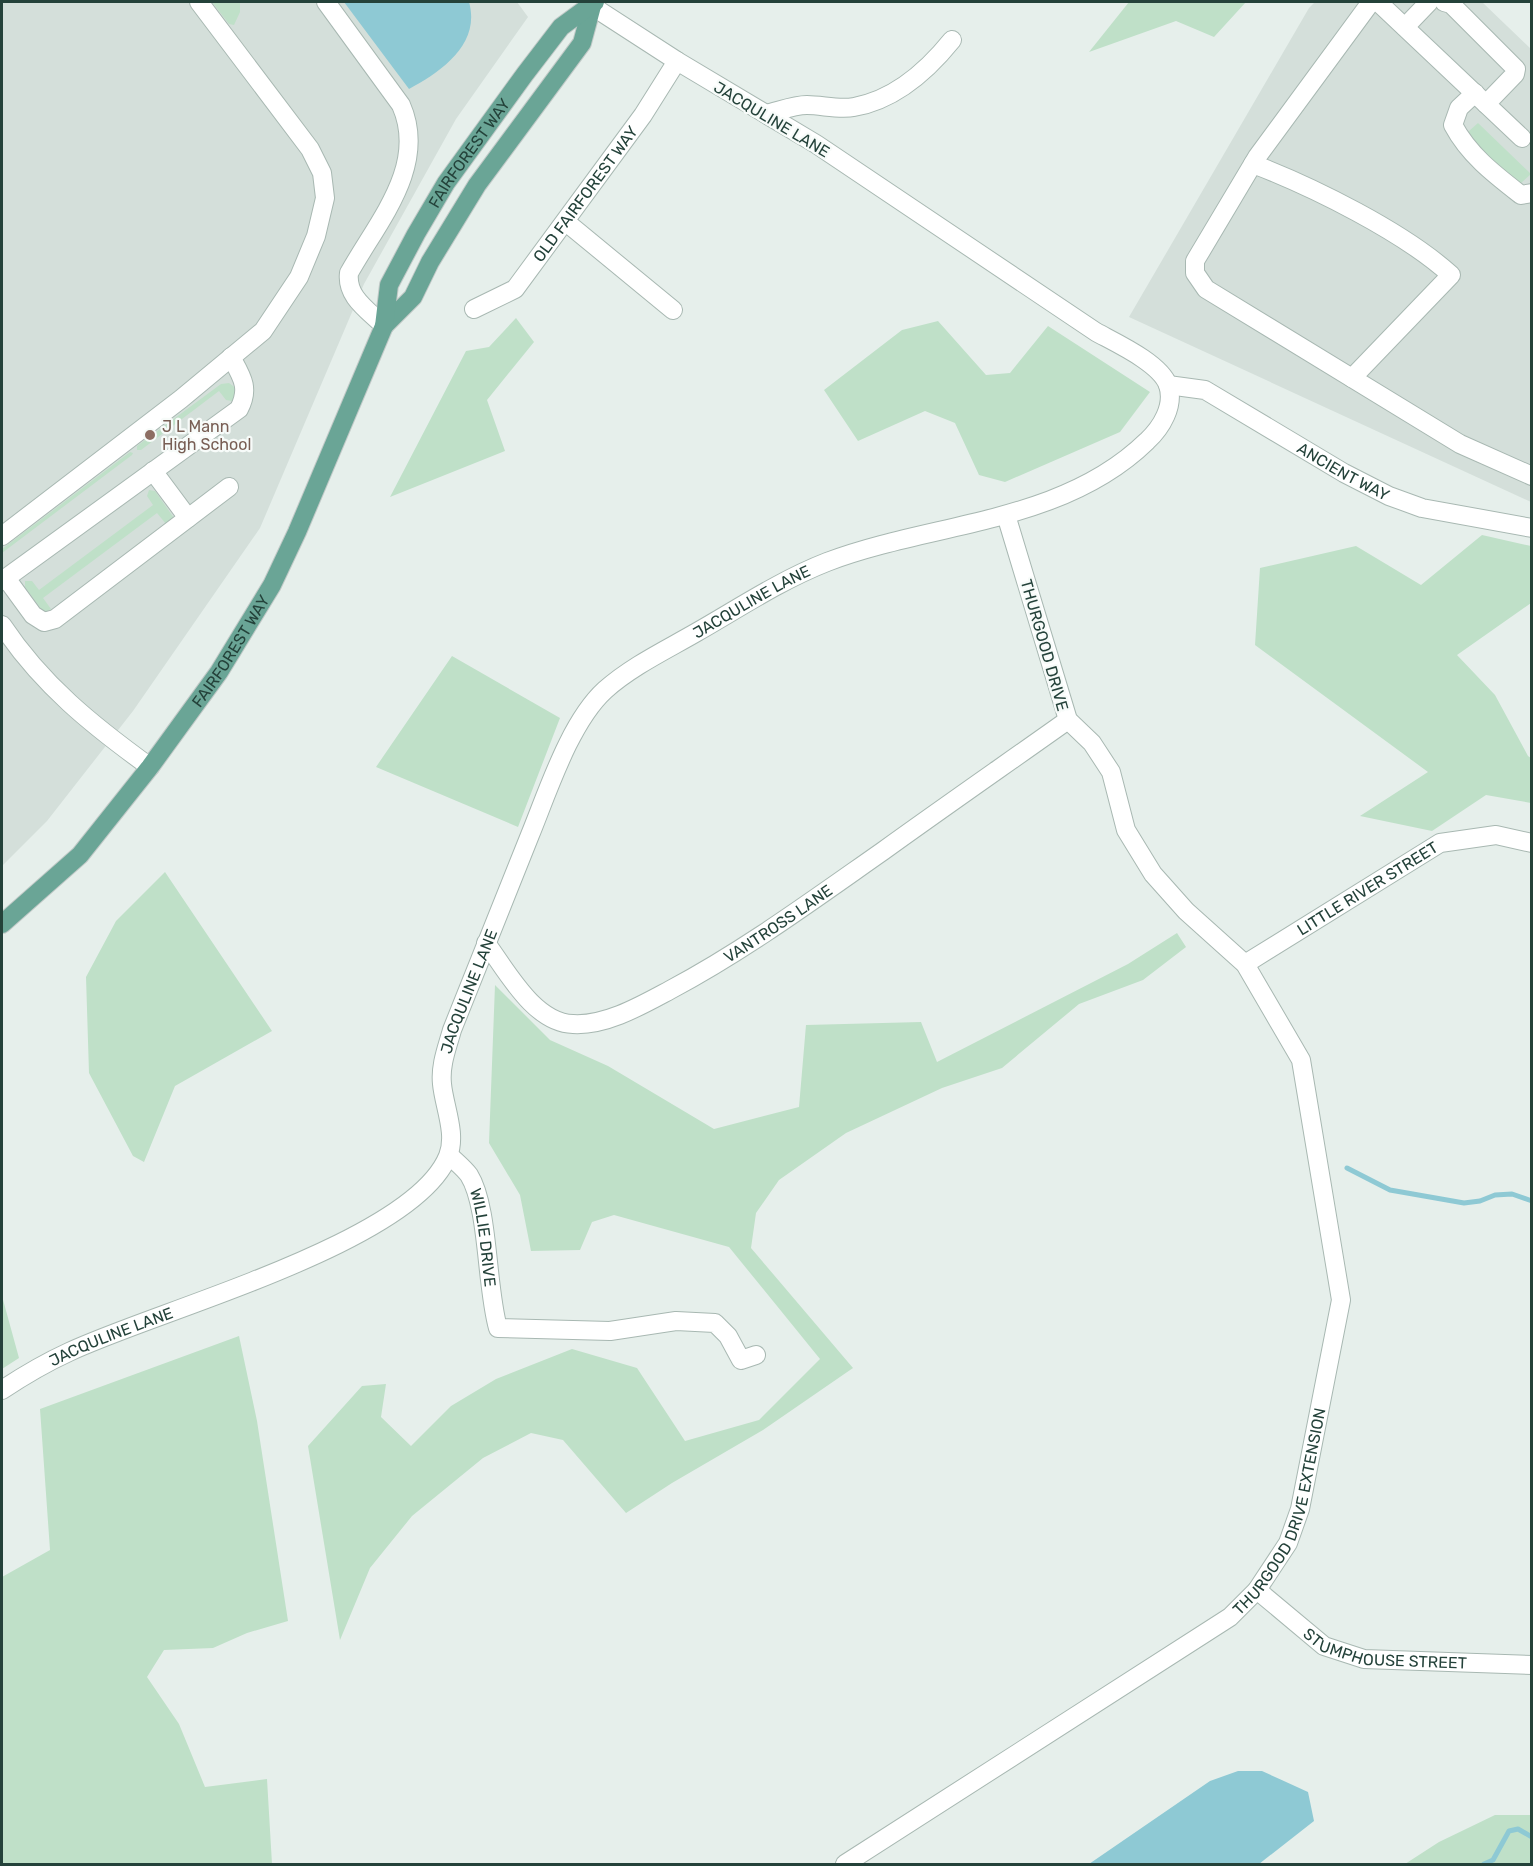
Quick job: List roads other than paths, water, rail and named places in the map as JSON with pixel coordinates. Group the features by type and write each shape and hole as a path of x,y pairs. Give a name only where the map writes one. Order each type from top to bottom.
{"main road":[{"name":"FAIRFOREST WAY","path":"384,326 413,297 435,253 477,185 582,43 594,4"},
{"name":"FAIRFOREST WAY","path":"2,924 80,855 206,693 272,585 297,532 384,326 388,285 446,183 561,27 594,4"}],"street":[{"path":"2,536 181,399 263,331 300,277 316,236 325,198 322,173 310,149 199,2"},
{"path":"326,2 401,105 408,121 410,152 403,180 349,273 348,285 351,295 384,326"},
{"path":"1371,2 1253,164 1194,261 1195,273 1206,289 1460,444 1532,476"},
{"path":"1378,2 1481,98 1528,137"},
{"path":"1405,27 1429,2"},
{"path":"1444,2 1451,4 1516,69 1515,74 1481,98 1459,108 1453,125 1463,144 1494,174 1521,195 1532,193"},
{"name":"JACQULINE LANE","path":"2,1390 69,1351 283,1269 339,1244 382,1220 420,1192 449,1155 450,1129 442,1083 442,1066 452,1030 486,943 572,740 604,690 631,671 753,600 825,563 868,548 1006,515 1082,486 1132,455 1164,419 1169,402 1168,385 1156,370 816,144 677,61 594,4"},
{"path":"766,114 804,105 852,108 878,100 896,92 934,62 952,40"},
{"name":"OLD FAIRFOREST WAY","path":"474,309 515,289 643,115 677,61"},
{"path":"1253,164 1336,202 1405,241 1430,257 1451,275 1352,378"},
{"path":"566,222 673,310"},
{"path":"229,487 55,618 44,622 33,615 4,580 239,409 246,396 242,376 231,357"},
{"name":"ANCIENT WAY","path":"1168,385 1205,390 1344,473 1389,496 1422,508 1532,528"},
{"path":"153,471 188,518"},
{"name":"THURGOOD DRIVE","path":"1006,515 1068,720 1092,743 1111,772 1126,830 1153,874 1186,911 1245,964"},
{"path":"2,625 22,655 73,710 150,767"},
{"name":"VANTROSS LANE","path":"486,943 532,1002 558,1021 572,1024 593,1022 625,1012 738,952 1068,720"},
{"name":"LITTLE RIVER STREET","path":"1245,964 1440,843 1496,835 1532,843"},
{"name":"THURGOOD DRIVE EXTENSION","path":"845,1864 1230,1617 1257,1590 1288,1543 1300,1509 1341,1300 1300,1060 1245,964"},
{"name":"WILLIE DRIVE","path":"449,1155 469,1175 480,1204 492,1308 498,1328 610,1331 676,1321 715,1323 728,1336 741,1360 756,1355"},
{"name":"STUMPHOUSE STREET","path":"1257,1590 1324,1646 1364,1659 1532,1665"}],"water":[{"path":"344,2 469,2 471,17 469,31 456,55 434,74 409,89"},
{"path":"1238,1771 1262,1771 1308,1792 1314,1821 1259,1864 1089,1864 1210,1781"}],"waterway":[{"path":"1347,1168 1390,1190 1464,1203 1480,1201 1495,1195 1512,1194 1532,1201"},
{"path":"1484,1864 1493,1860 1509,1831 1518,1829 1532,1837"}],"place":[{"name":"J L Mann High School","path":"150,435"}]}
